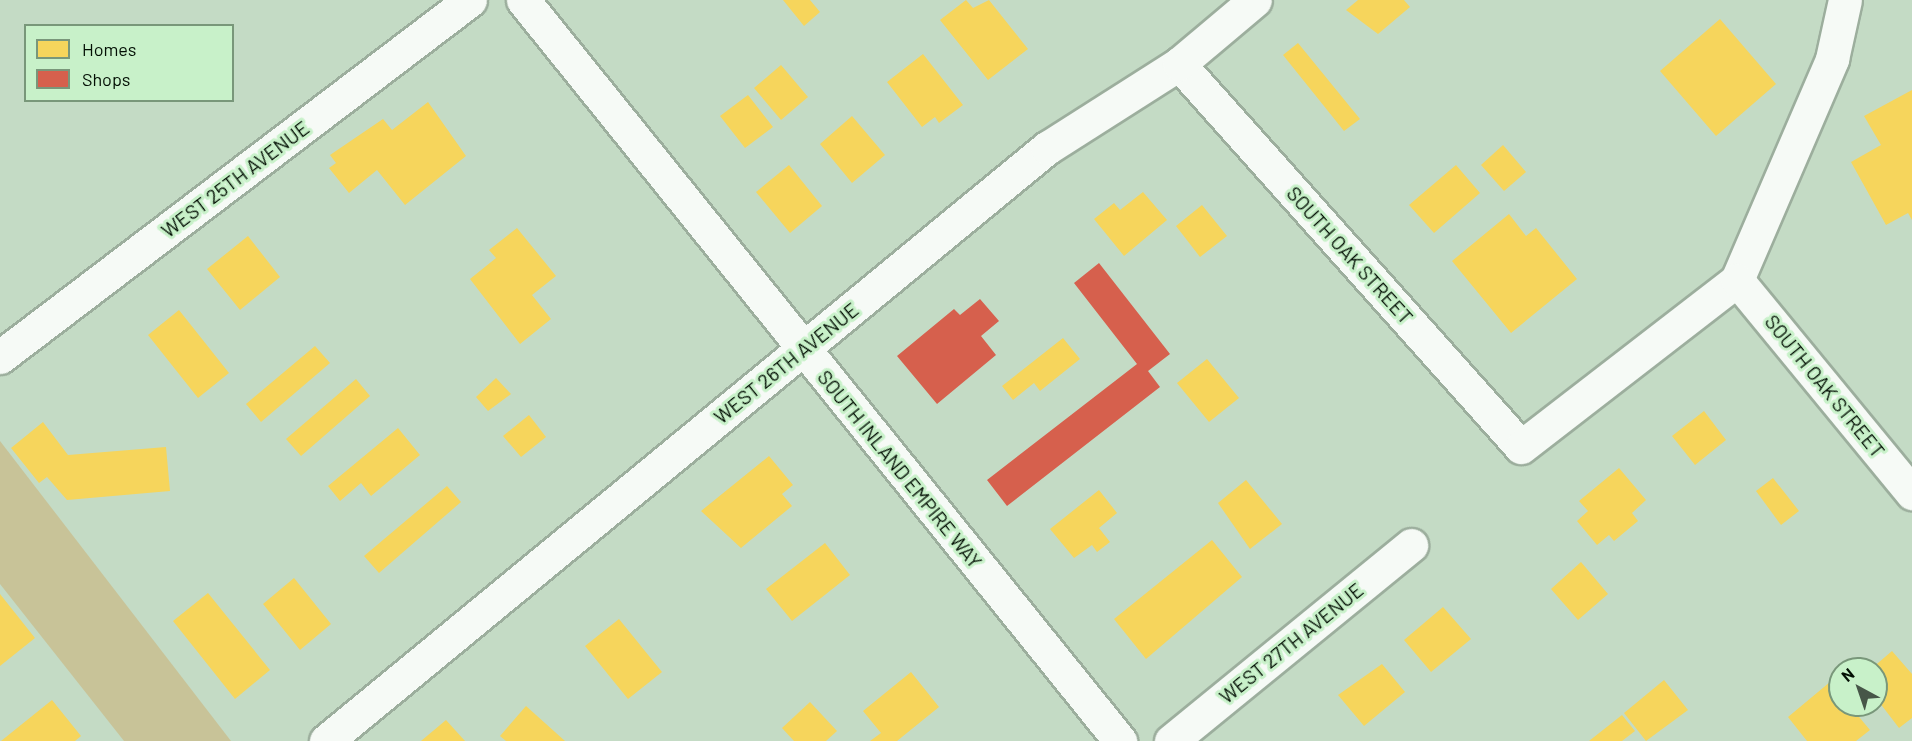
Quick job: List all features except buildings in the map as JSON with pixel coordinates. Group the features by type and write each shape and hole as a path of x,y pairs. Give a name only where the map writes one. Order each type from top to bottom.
{"street":[{"name":"WEST 25TH AVENUE","path":"0,357 470,0"},
{"name":"SOUTH INLAND EMPIRE WAY","path":"523,0 1120,741"},
{"name":"WEST 26TH AVENUE","path":"326,741 1047,148 1179,64 1255,0"},
{"path":"1737,280 1833,59 1845,0"},
{"name":"SOUTH OAK STREET","path":"1179,64 1521,447 1737,280 1912,493"},
{"name":"WEST 27TH AVENUE","path":"1171,741 1411,545"}],"shaded area":[{"path":"0,441 231,741 124,741 0,584"}]}
